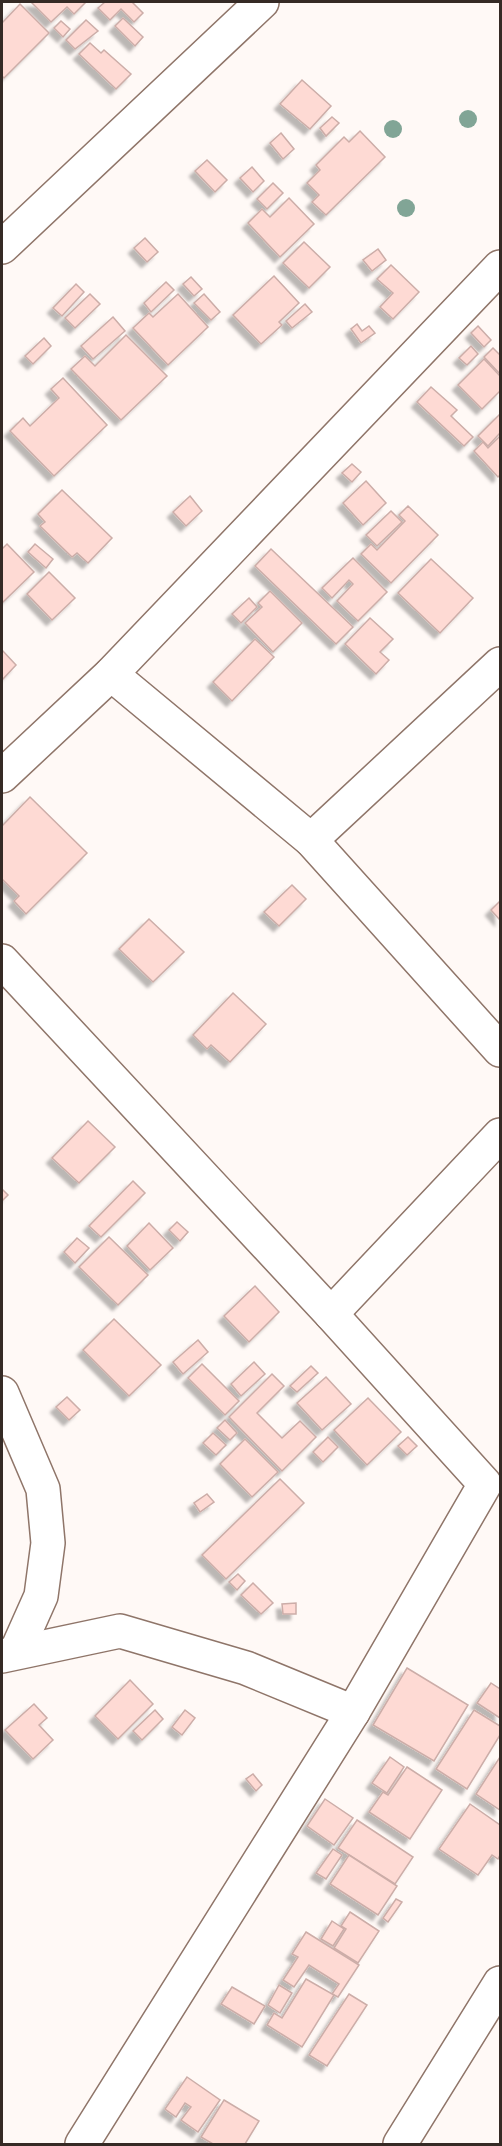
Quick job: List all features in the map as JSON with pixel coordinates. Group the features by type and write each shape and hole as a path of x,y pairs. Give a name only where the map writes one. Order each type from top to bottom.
{"street":[{"path":"2,247 262,2"},
{"path":"2,776 111,674 501,267"},
{"path":"311,840 501,664"},
{"path":"111,674 311,840 501,1050"},
{"path":"2,961 493,1490 82,2145"},
{"path":"332,1314 501,1135"},
{"path":"2,1393 43,1489 48,1543 41,1596 9,1654"},
{"path":"9,1654 120,1631 246,1668 353,1712"},
{"path":"400,2145 501,1983"}],"building":[{"path":"31,2 86,2 74,14 67,7 51,22"},
{"path":"105,2 132,2 143,13 134,22 121,9 110,20 98,8"},
{"path":"20,4 49,33 4,78 2,76 2,23"},
{"path":"123,18 143,37 135,46 115,26"},
{"path":"86,20 98,31 75,49 66,40"},
{"path":"61,21 70,29 63,37 54,28"},
{"path":"90,43 101,53 104,50 131,74 116,89 79,54"},
{"path":"302,80 331,106 310,129 280,104"},
{"path":"332,117 339,123 326,136 320,128"},
{"path":"360,131 385,157 326,215 312,202 319,195 307,183 320,170 316,165 344,137 349,142"},
{"path":"281,133 294,149 283,159 270,143"},
{"path":"207,160 227,180 215,192 195,171"},
{"path":"252,167 264,181 253,192 240,178"},
{"path":"273,183 283,193 267,209 257,199"},
{"path":"289,198 314,224 280,257 248,223 262,209 270,217"},
{"path":"145,238 158,252 147,262 134,248"},
{"path":"304,242 330,267 309,288 283,263"},
{"path":"378,249 386,260 372,271 363,260"},
{"path":"391,265 419,292 393,319 380,307 393,293 377,279"},
{"path":"274,276 299,303 279,322 282,325 261,344 233,315"},
{"path":"191,277 202,289 194,296 183,284"},
{"path":"166,282 174,290 151,312 144,303"},
{"path":"76,284 84,292 62,316 53,308"},
{"path":"90,294 100,304 75,328 65,318"},
{"path":"178,294 208,327 168,365 133,328 149,313 153,317"},
{"path":"204,294 220,312 211,320 194,303"},
{"path":"305,304 312,312 292,328 286,321"},
{"path":"113,317 125,331 93,359 81,346"},
{"path":"357,324 362,331 369,326 375,333 361,343 351,329"},
{"path":"478,326 491,340 484,347 471,333"},
{"path":"126,335 167,376 121,420 71,369 85,356 95,366"},
{"path":"44,338 51,346 33,364 25,356"},
{"path":"471,346 478,354 467,365 459,358"},
{"path":"493,348 500,355 500,374 484,357"},
{"path":"484,359 500,376 500,391 482,409 458,385"},
{"path":"63,378 107,425 54,476 10,431 23,418 30,426 59,398 51,389"},
{"path":"431,387 457,410 451,416 473,437 464,446 417,402"},
{"path":"500,414 500,433 488,446 478,436"},
{"path":"500,436 500,475 498,477 474,451 483,442 488,448"},
{"path":"352,464 361,472 352,482 342,473"},
{"path":"366,481 386,503 363,525 343,503"},
{"path":"62,490 112,538 88,563 77,553 72,557 40,526 45,522 38,514"},
{"path":"190,496 202,511 186,526 173,512"},
{"path":"408,506 438,535 391,583 361,554 371,544 377,550 405,521 399,515"},
{"path":"391,511 402,522 377,546 366,535"},
{"path":"7,544 34,572 2,603 2,549"},
{"path":"35,544 53,559 46,568 28,552"},
{"path":"271,549 353,627 336,644 255,566"},
{"path":"353,558 387,592 358,621 337,601 353,584 349,580 332,598 322,588"},
{"path":"431,559 473,598 440,633 398,593"},
{"path":"49,572 75,598 52,620 27,594"},
{"path":"270,591 302,623 273,652 245,623 262,607 258,603"},
{"path":"249,598 257,607 241,623 232,614"},
{"path":"370,618 393,639 380,652 389,660 376,674 345,644"},
{"path":"255,639 274,657 232,701 213,682"},
{"path":"2,650 16,665 2,680"},
{"path":"30,797 87,853 26,914 14,901 19,896 2,879 2,826"},
{"path":"292,885 306,899 279,926 264,912"},
{"path":"500,901 500,920 491,910"},
{"path":"149,919 184,952 153,982 119,949"},
{"path":"233,993 266,1024 230,1062 211,1045 207,1049 193,1035"},
{"path":"88,1121 115,1147 79,1183 52,1158"},
{"path":"133,1181 145,1193 101,1237 89,1226"},
{"path":"2,1189 8,1195 2,1201"},
{"path":"177,1222 188,1232 180,1241 169,1230"},
{"path":"149,1223 173,1248 150,1270 127,1246"},
{"path":"109,1237 148,1275 118,1305 79,1267"},
{"path":"77,1238 89,1248 75,1263 64,1252"},
{"path":"255,1286 279,1312 249,1342 224,1316"},
{"path":"114,1319 161,1365 129,1396 83,1350"},
{"path":"198,1340 208,1352 183,1374 173,1362"},
{"path":"254,1362 265,1374 241,1396 231,1384"},
{"path":"202,1364 239,1401 225,1415 188,1378"},
{"path":"311,1366 318,1373 297,1392 290,1386"},
{"path":"272,1374 284,1386 257,1413 282,1438 300,1421 316,1437 282,1471 229,1417"},
{"path":"326,1377 351,1404 322,1430 297,1403"},
{"path":"67,1397 80,1410 69,1420 56,1407"},
{"path":"368,1398 401,1432 367,1465 334,1430"},
{"path":"225,1420 237,1433 230,1440 217,1428"},
{"path":"213,1433 226,1445 216,1455 203,1443"},
{"path":"328,1437 338,1447 323,1462 313,1452"},
{"path":"408,1437 417,1446 407,1455 398,1446"},
{"path":"245,1439 278,1472 252,1497 220,1464"},
{"path":"280,1479 304,1503 226,1579 202,1555"},
{"path":"207,1494 214,1502 200,1512 194,1503"},
{"path":"238,1574 245,1581 237,1590 229,1582"},
{"path":"253,1583 273,1603 261,1614 241,1595"},
{"path":"296,1603 296,1614 283,1614 282,1604"},
{"path":"407,1668 468,1705 434,1761 373,1725"},
{"path":"130,1680 153,1704 118,1739 95,1716"},
{"path":"491,1683 500,1689 500,1718 477,1703"},
{"path":"34,1704 47,1718 39,1725 53,1740 33,1759 5,1730"},
{"path":"155,1710 163,1719 142,1740 133,1731"},
{"path":"185,1710 195,1718 182,1735 172,1727"},
{"path":"474,1710 500,1726 500,1735 467,1789 436,1769"},
{"path":"390,1757 404,1767 387,1793 372,1783"},
{"path":"500,1757 500,1810 476,1794"},
{"path":"407,1767 442,1790 410,1839 369,1812 383,1792 388,1795"},
{"path":"253,1774 262,1785 256,1791 246,1779"},
{"path":"325,1799 353,1818 334,1845 307,1826"},
{"path":"470,1804 500,1825 500,1855 498,1859 492,1855 478,1875 439,1849"},
{"path":"357,1820 413,1857 395,1884 338,1848"},
{"path":"333,1849 342,1855 326,1879 316,1873"},
{"path":"349,1855 397,1886 378,1915 330,1884"},
{"path":"396,1899 402,1902 388,1922 383,1918"},
{"path":"350,1912 379,1931 358,1963 334,1948 346,1929 341,1926"},
{"path":"332,1921 344,1929 333,1946 321,1939"},
{"path":"306,1932 359,1965 338,1997 332,1994 339,1984 309,1965 294,1987 283,1980 298,1957 292,1954"},
{"path":"306,1979 334,1995 302,2047 267,2025 274,2013 282,2018"},
{"path":"279,1985 292,1993 280,2013 268,2005"},
{"path":"232,1987 265,2006 254,2024 221,2004"},
{"path":"349,1994 367,2005 327,2066 309,2055"},
{"path":"187,2077 220,2100 198,2132 181,2120 191,2107 185,2103 176,2117 165,2109"},
{"path":"224,2100 259,2121 245,2144 213,2144 201,2137"}]}
